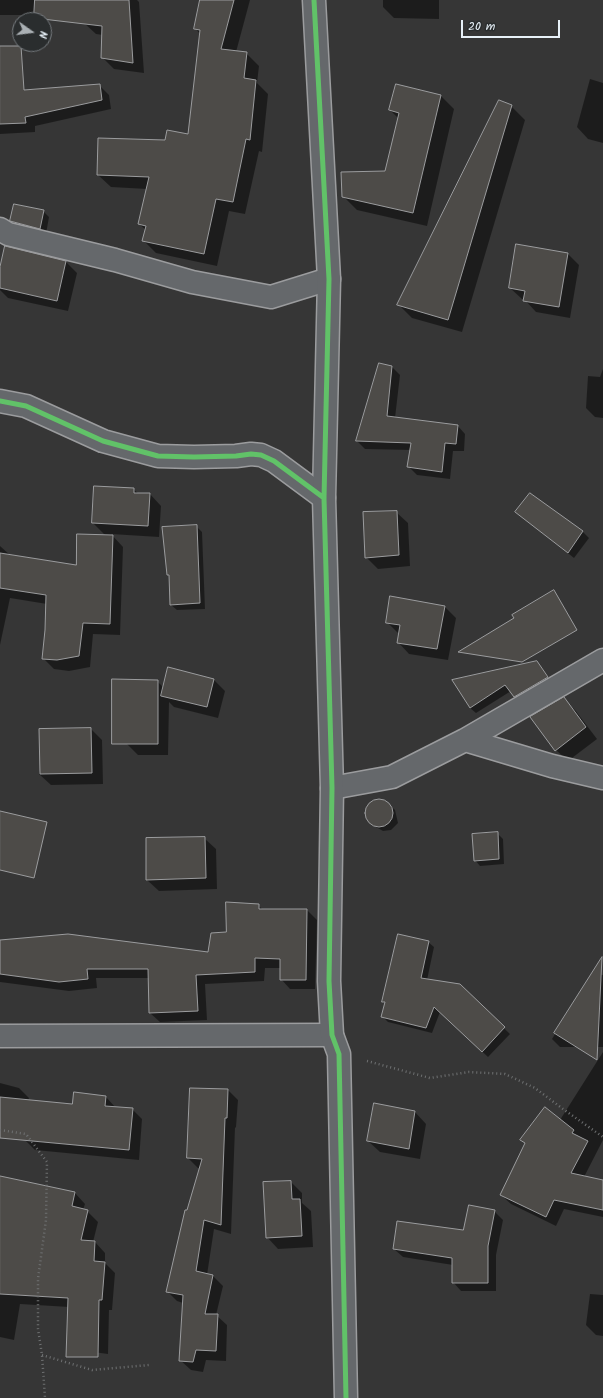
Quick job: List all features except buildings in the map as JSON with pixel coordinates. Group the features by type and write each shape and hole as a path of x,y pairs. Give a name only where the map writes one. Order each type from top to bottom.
{"street":[{"path":"314,0 329,279 324,498 332,788 329,981 336,1044 346,1398"},
{"path":"0,229 8,234 116,260 192,282 271,297 329,279"},
{"path":"0,401 26,406 103,441 158,456 194,457 236,456 251,454 261,455 274,461 324,498"},
{"path":"332,788 392,778 465,740 603,660"},
{"path":"465,740 552,766 603,778"},
{"path":"0,1036 336,1044"}],"path":[{"path":"336,1044 430,1078 469,1072 506,1074 535,1088 603,1137"},
{"path":"0,1130 26,1134 47,1162 46,1220 38,1279 38,1329 42,1355 45,1398"},
{"path":"42,1355 92,1370 150,1365"}],"cycle path":[{"path":"314,0 329,279 324,498 332,788 329,981 332,1035 339,1054 346,1398"},
{"path":"0,401 26,406 103,441 158,456 194,457 236,456 251,454 261,455 274,461 324,498"}]}
